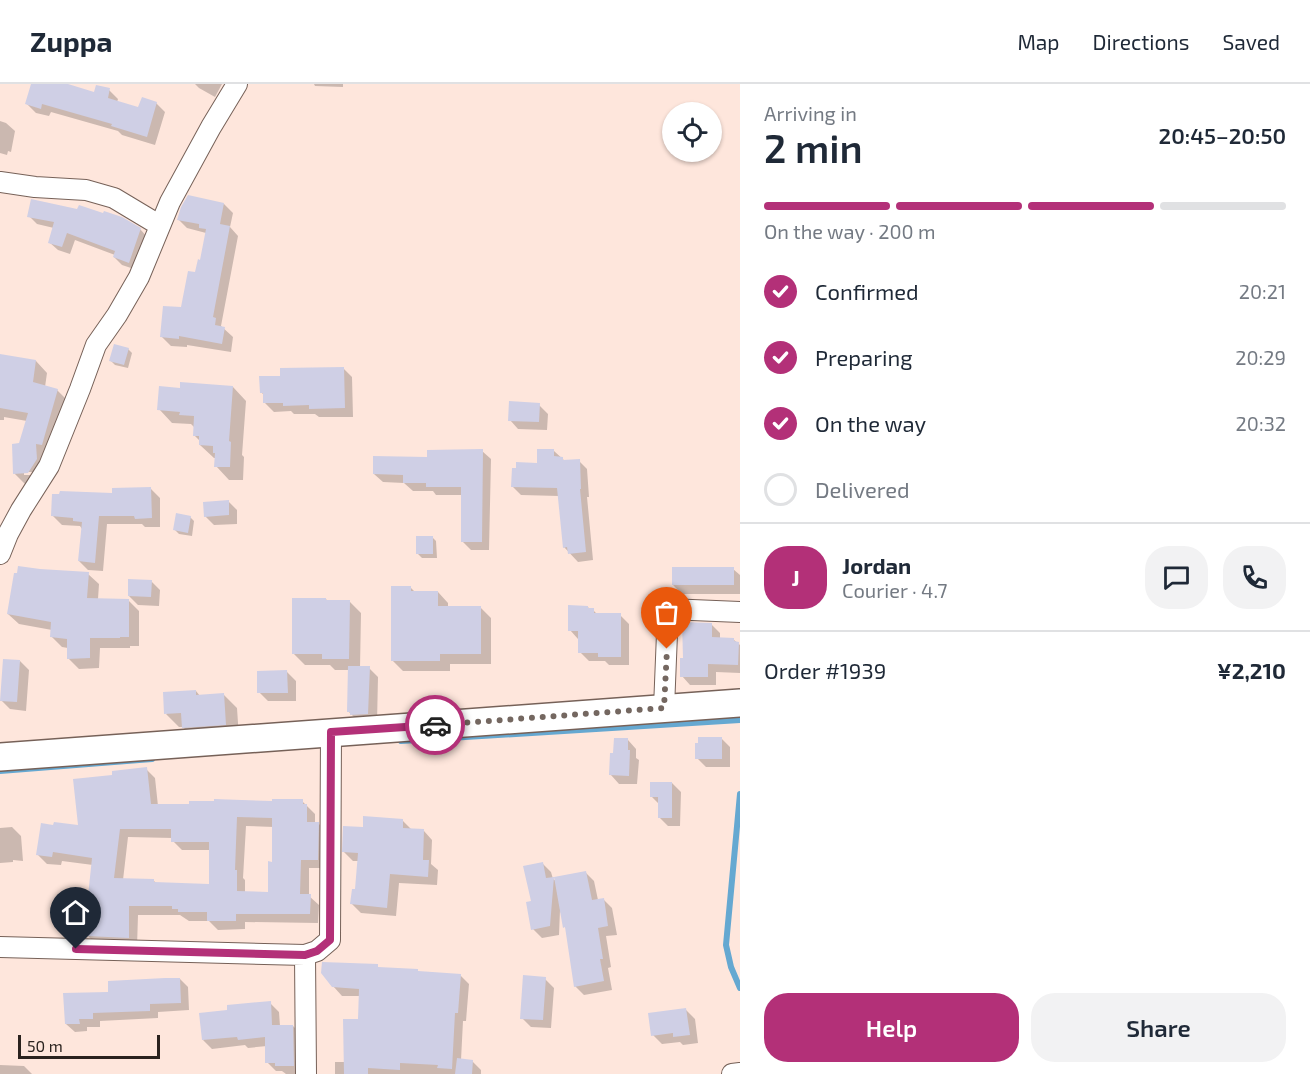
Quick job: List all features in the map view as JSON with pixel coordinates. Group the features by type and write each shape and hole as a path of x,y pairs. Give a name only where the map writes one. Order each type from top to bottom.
{"street":[{"path":"0,554 21,510 49,466 96,345 140,277 170,202 237,84"},
{"path":"0,182 86,190 114,198 159,225"},
{"path":"664,708 669,609 740,612"},
{"path":"0,757 740,703"},
{"path":"0,947 305,955 317,951 330,940 331,732"},
{"path":"305,955 306,1074"},
{"path":"732,1074 740,1073"}],"building":[{"path":"31,84 68,84 94,92 96,85 110,88 108,98 138,107 142,97 157,102 147,137 111,126 112,124 42,104 41,109 25,104"},
{"path":"188,195 224,203 220,224 230,226 213,317 216,318 215,325 225,327 222,344 179,336 179,339 160,337 163,306 181,307 188,271 195,272 198,259 200,260 206,229 199,228 199,224 177,220"},
{"path":"31,199 77,209 79,205 103,213 104,211 122,217 141,228 129,263 113,257 115,251 67,233 62,247 48,243 54,222 27,217"},
{"path":"114,344 129,348 124,365 109,361"},
{"path":"0,354 36,360 33,382 58,389 42,445 36,444 37,459 28,473 13,474 12,444 19,443 28,413 0,408"},
{"path":"344,367 345,408 309,409 309,405 283,406 283,403 263,403 259,376 280,376 280,368"},
{"path":"180,382 233,386 229,441 231,442 230,467 214,467 213,446 199,445 199,436 193,436 194,416 157,410 159,386 180,388"},
{"path":"509,401 540,403 539,422 508,421"},
{"path":"483,449 482,542 461,542 461,487 426,487 426,483 403,483 403,475 373,474 373,456 427,457 427,450"},
{"path":"537,449 554,449 554,456 563,457 563,460 580,459 580,489 586,552 568,554 567,547 563,548 557,488 511,487 512,468 516,468 516,462 537,463"},
{"path":"151,487 152,518 99,516 95,563 78,561 82,522 73,521 73,518 51,516 52,494 59,494 60,491 112,493 112,488"},
{"path":"229,500 229,515 204,517 203,502"},
{"path":"176,513 191,516 188,533 173,530"},
{"path":"416,536 433,536 433,554 416,554"},
{"path":"18,566 89,572 87,598 129,599 129,637 90,638 90,658 67,659 67,639 50,637 51,622 7,614 14,573 17,573"},
{"path":"672,567 734,567 734,585 672,585"},
{"path":"128,579 152,580 151,597 128,596"},
{"path":"391,586 411,586 411,591 438,591 438,606 481,606 481,654 440,654 440,661 391,661"},
{"path":"292,598 350,600 349,659 322,659 322,654 292,654"},
{"path":"568,605 588,606 588,608 594,608 594,613 621,613 621,657 598,657 598,653 578,653 578,631 568,631"},
{"path":"682,622 712,623 712,637 734,638 734,641 739,642 738,665 708,664 708,677 680,677 680,658 683,658"},
{"path":"3,659 20,660 17,702 0,701"},
{"path":"348,666 370,666 368,714 350,715 350,712 347,712"},
{"path":"287,670 288,693 257,693 257,671"},
{"path":"196,690 196,695 224,693 226,725 182,728 181,713 164,714 163,692"},
{"path":"698,737 722,737 722,759 695,759 695,743 698,743"},
{"path":"614,738 628,738 629,776 609,775 610,753 613,753"},
{"path":"147,767 151,804 189,804 189,801 214,801 214,799 272,801 272,799 303,799 303,804 307,804 307,822 319,822 318,860 301,860 300,894 311,894 310,914 236,914 236,921 207,921 207,912 178,912 178,909 172,909 172,906 129,906 129,938 84,934 92,858 53,852 52,857 36,855 41,823 78,825 73,779 112,775 112,771","holes":["237,817 272,818 272,862 268,861 268,892 237,891 237,870 235,870","120,829 171,829 171,842 209,842 209,884 114,878"]},
{"path":"650,782 672,782 672,818 658,818 658,797 650,797"},
{"path":"363,816 403,819 403,828 424,829 423,860 429,860 428,877 390,874 387,908 350,904 352,889 355,889 358,853 342,852 343,826 363,827"},
{"path":"543,862 546,878 554,877 550,926 531,930 526,902 531,901 523,866"},
{"path":"586,871 592,900 604,898 608,926 598,928 604,981 574,987 565,927 563,928 554,877"},
{"path":"322,962 378,964 378,967 461,974 458,1013 455,1013 452,1069 437,1068 438,1065 400,1063 400,1070 368,1068 368,1074 344,1074 343,1019 358,1019 359,989 332,987 321,973"},
{"path":"523,975 546,977 543,1020 520,1019"},
{"path":"180,978 181,1003 150,1004 150,1011 93,1013 93,1019 79,1019 80,1024 65,1024 63,993 108,992 108,981"},
{"path":"271,1001 272,1025 293,1025 294,1066 275,1066 275,1063 265,1063 265,1037 202,1040 199,1013 227,1010 227,1005"},
{"path":"686,1008 690,1035 673,1037 673,1033 651,1036 648,1013"},
{"path":"457,1058 473,1060 472,1074 455,1074"}],"waterway":[{"path":"401,741 740,720"},
{"path":"0,771 152,759"},
{"path":"740,794 726,945 731,967 740,988"}],"way so far":[{"path":"435,725 664,708 667,649"}],"route":[{"path":"76,949 305,955 317,951 330,940 331,732 435,725"}]}
